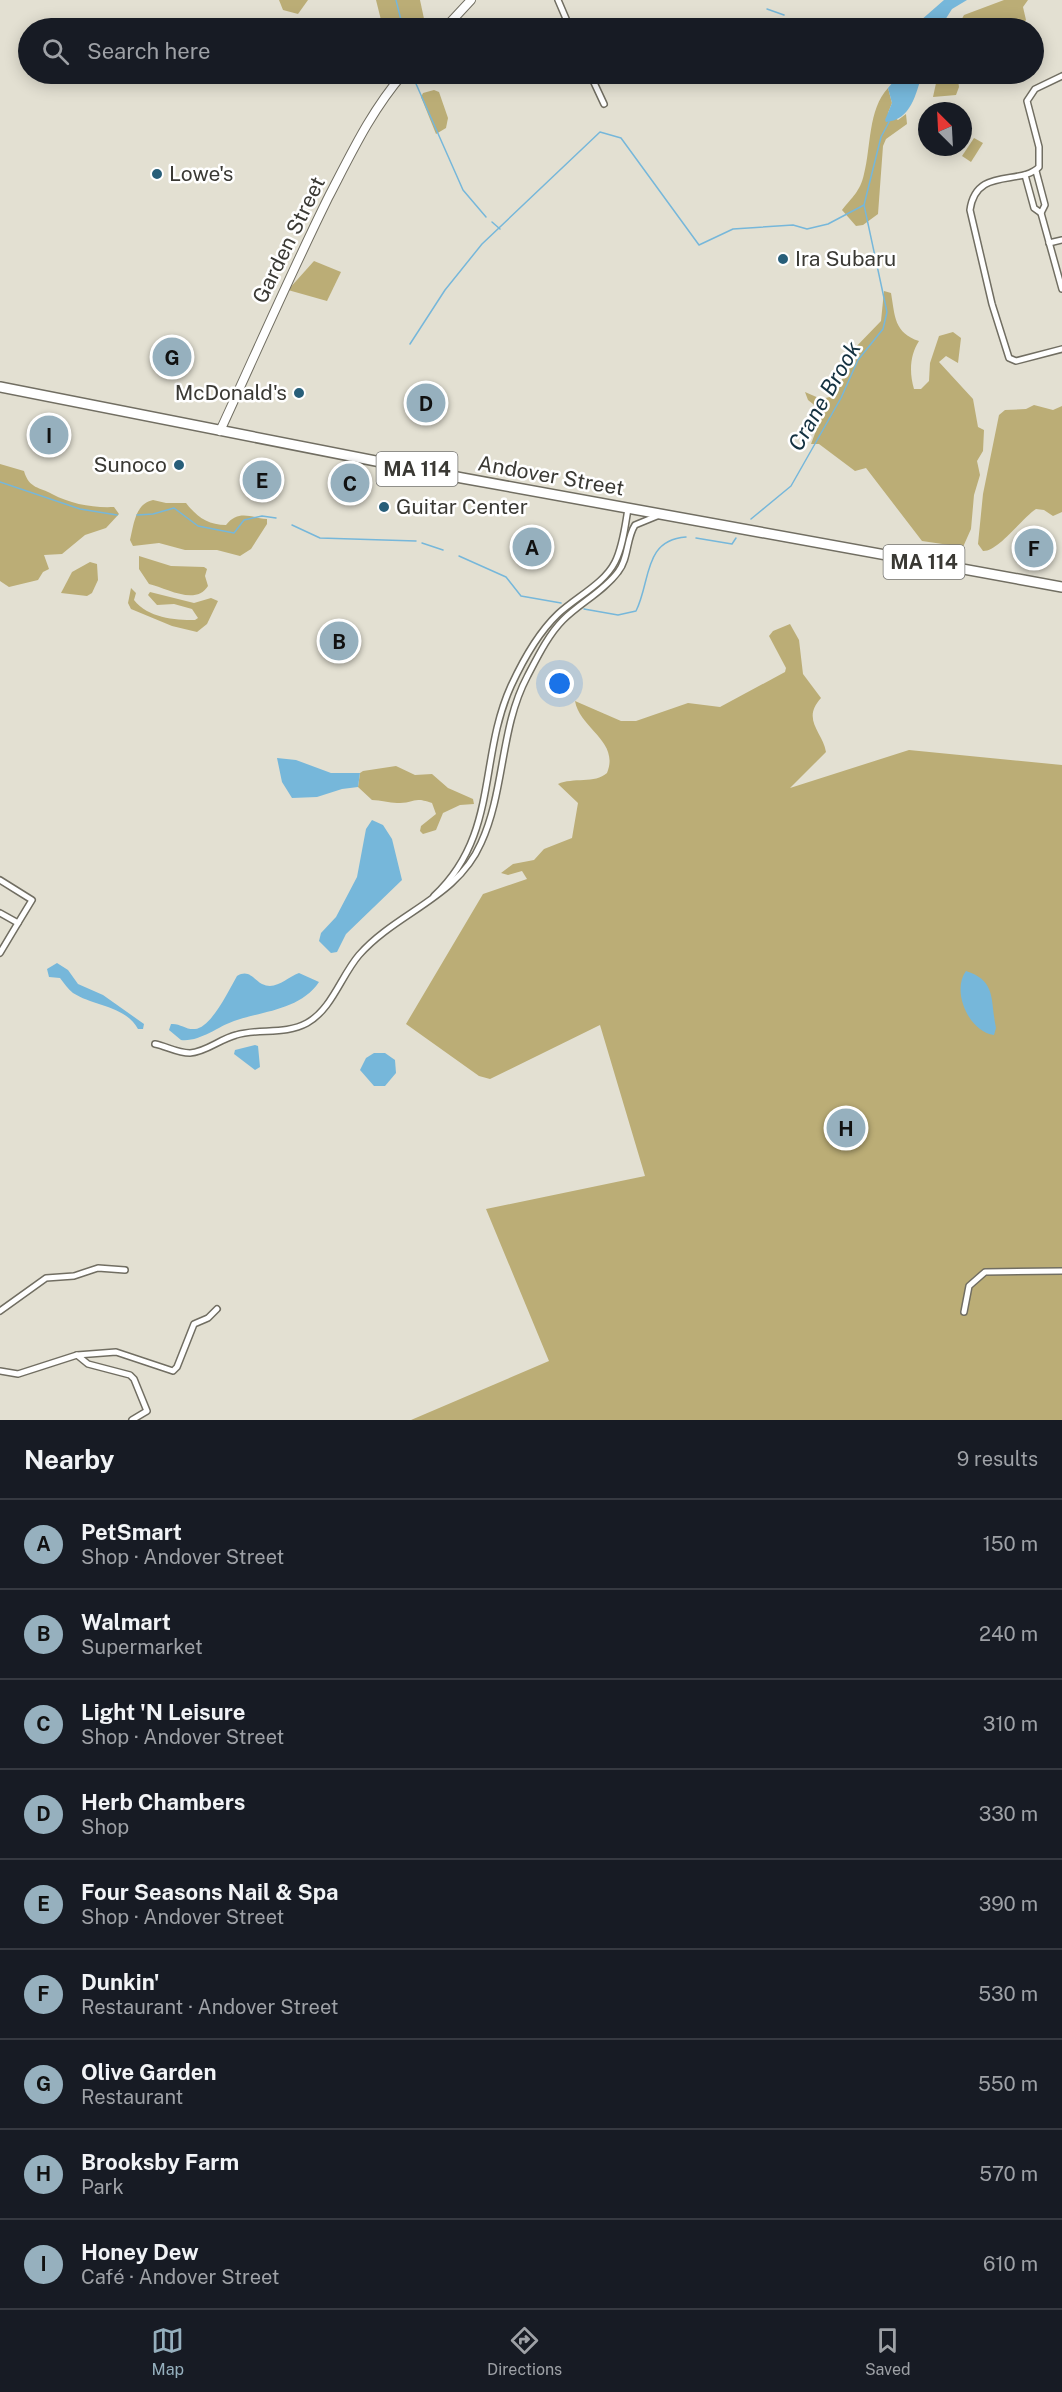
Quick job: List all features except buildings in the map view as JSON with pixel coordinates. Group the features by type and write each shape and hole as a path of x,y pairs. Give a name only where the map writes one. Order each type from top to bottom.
{"highway":[{"name":"Andover Street","path":"0,387 628,509 1062,587"}],"main road":[{"path":"454,18 471,0"},
{"name":"Garden Street","path":"220,430 289,277 350,154 374,110 396,84"}],"street":[{"path":"558,0 566,18"},
{"path":"1041,213 1045,205 1036,171 1041,160 1028,100 1035,89 1062,76"},
{"path":"595,84 604,104"},
{"path":"1036,171 1025,175 1000,177 983,187 971,206 972,220 992,304 1009,358 1016,361 1062,349"},
{"path":"1025,175 1034,208 1041,213 1062,289"},
{"path":"1049,243 1062,240"},
{"path":"426,903 456,870 475,837 502,715 510,689 519,671 546,626 609,572 620,550 628,509"},
{"path":"155,1044 179,1052 197,1052 236,1035 289,1030 307,1023 323,1010 349,969 370,943 394,923 457,882 482,842 492,816 519,695 549,639 564,619 618,573 635,525 649,517 661,515"},
{"path":"0,880 32,900 0,953"},
{"path":"0,913 18,923"},
{"path":"0,1311 46,1278 74,1276 98,1268 125,1270"},
{"path":"964,1312 969,1286 985,1272 1062,1271"},
{"path":"0,1371 18,1374 77,1355 116,1352 173,1371 177,1367 194,1324 208,1318 217,1308"},
{"path":"77,1355 88,1364 130,1375 134,1379 147,1410 132,1420"}],"shaded area":[{"path":"279,0 308,0 298,14 283,10"},
{"path":"376,0 420,0 424,18 380,18"},
{"path":"1004,0 1028,0 1023,7 1026,18 962,18 964,15"},
{"path":"936,84 959,84 956,95 933,97"},
{"path":"888,88 892,103 888,113 898,120 906,114 907,124 886,139 883,146 878,214 863,225 856,226 842,210 855,194 862,180 873,118"},
{"path":"434,90 439,92 448,118 446,128 436,134 421,97 423,93"},
{"path":"974,138 983,143 971,162 962,156 972,156"},
{"path":"314,261 341,272 327,301 288,290"},
{"path":"884,291 891,293 895,316 900,328 911,338 919,341 911,364 914,389 921,389 929,381 930,363 939,336 953,332 961,338 958,363 946,356 939,362 973,399 978,427 984,430 983,451 977,461 980,475 974,495 971,529 963,547 922,541 866,468 855,471 819,444 811,444 823,412 808,400 805,392 821,399 834,396 850,363 851,352 881,321"},
{"path":"1034,405 1053,410 1062,406 1062,512 1053,516 1044,510 1036,509 1003,541 983,551 978,544 983,494 999,415 1005,410 1026,409"},
{"path":"0,464 24,471 35,487 82,505 114,507 119,514 106,528 85,535 62,554 44,555 49,569 43,572 38,580 9,587 0,581"},
{"path":"153,500 166,503 186,503 199,516 214,524 226,525 236,517 245,516 267,519 267,524 251,549 240,556 217,550 185,550 159,543 133,546 130,540 136,516 142,506"},
{"path":"139,556 171,566 204,567 207,569 205,576 208,586 203,592 189,595 149,584 139,569"},
{"path":"90,562 97,564 98,580 92,593 87,596 61,593 72,572"},
{"path":"131,588 136,593 134,600 146,611 170,618 195,620 198,618 192,609 174,604 157,605 148,595 150,592 194,603 211,598 218,601 207,624 197,632 172,626 131,609 128,603"},
{"path":"790,624 799,640 803,674 821,698 815,706 813,719 826,752 790,788 909,750 1062,765 1062,1420 411,1420 549,1361 486,1209 645,1176 600,1025 490,1079 479,1076 406,1024 483,894 527,879 522,871 508,875 501,873 513,864 534,860 544,849 572,838 578,803 558,784 596,778 607,773 610,762 608,752 578,711 575,701 621,721 636,721 688,703 720,707 785,672 786,668 769,636 773,631"},
{"path":"396,766 415,775 432,774 448,788 473,799 474,804 460,805 443,813 436,830 423,834 420,831 421,826 436,814 432,803 420,800 397,803 372,800 358,787 360,773 363,771"}],"water":[{"path":"944,0 967,0 952,9 946,18 923,18"},
{"path":"891,84 919,84 907,111 894,120 886,122 892,103 888,88"},
{"path":"277,758 296,760 331,773 360,773 358,787 342,789 317,797 292,798 282,782"},
{"path":"372,820 383,825 392,839 402,880 346,934 337,952 331,953 319,941 321,933 336,917 357,877 366,829"},
{"path":"57,963 68,970 78,984 103,995 144,1024 143,1029 138,1029 133,1021 117,1011 73,993 60,978 49,977 47,969"},
{"path":"966,971 976,975 988,986 996,1028 994,1035 977,1027 965,1009 961,989"},
{"path":"299,973 319,982 311,991 291,1004 234,1021 195,1039 181,1040 169,1030 171,1024 192,1029 201,1027 213,1015 237,976 241,974 251,975 262,984 272,986"},
{"path":"258,1046 260,1067 255,1070 234,1054 235,1050"},
{"path":"374,1053 385,1053 395,1060 396,1073 385,1086 374,1086 360,1070 366,1058"}],"waterway":[{"path":"396,0 400,18"},
{"path":"767,9 784,15"},
{"path":"416,84 463,190 486,217"},
{"name":"Crane Brook","path":"751,519 791,486 841,398 858,360 883,329 887,312 864,205 881,137 889,122"},
{"path":"410,344 445,290 482,244 600,132 621,138 699,245 733,229 793,225 807,229 828,224 864,205"},
{"path":"492,222 500,229"},
{"name":"Crane Brook","path":"0,482 80,509 117,515"},
{"name":"Crane Brook","path":"137,515 153,514 174,508 198,526 234,533 244,520 262,516 276,518"},
{"name":"Crane Brook","path":"292,525 320,538 416,541"},
{"name":"Crane Brook","path":"584,609 618,615 636,611 655,554 672,540 686,537"},
{"name":"Crane Brook","path":"696,538 732,544 736,538"},
{"name":"Crane Brook","path":"422,543 443,550"},
{"name":"Crane Brook","path":"459,556 506,577 521,596 561,603"}],"place":[{"name":"Lowe's","path":"157,174"},
{"name":"Ira Subaru","path":"783,259"},
{"name":"Olive Garden","path":"172,357"},
{"name":"McDonald's","path":"299,393"},
{"name":"Herb Chambers","path":"426,403"},
{"name":"Honey Dew","path":"49,435"},
{"name":"Sunoco","path":"179,465"},
{"name":"Four Seasons Nail & Spa","path":"262,480"},
{"name":"Light 'N Leisure","path":"350,483"},
{"name":"Guitar Center","path":"384,507"},
{"name":"PetSmart","path":"532,547"},
{"name":"Dunkin'","path":"1034,548"},
{"name":"Walmart","path":"339,641"},
{"name":"Brooksby Farm","path":"846,1128"}]}
